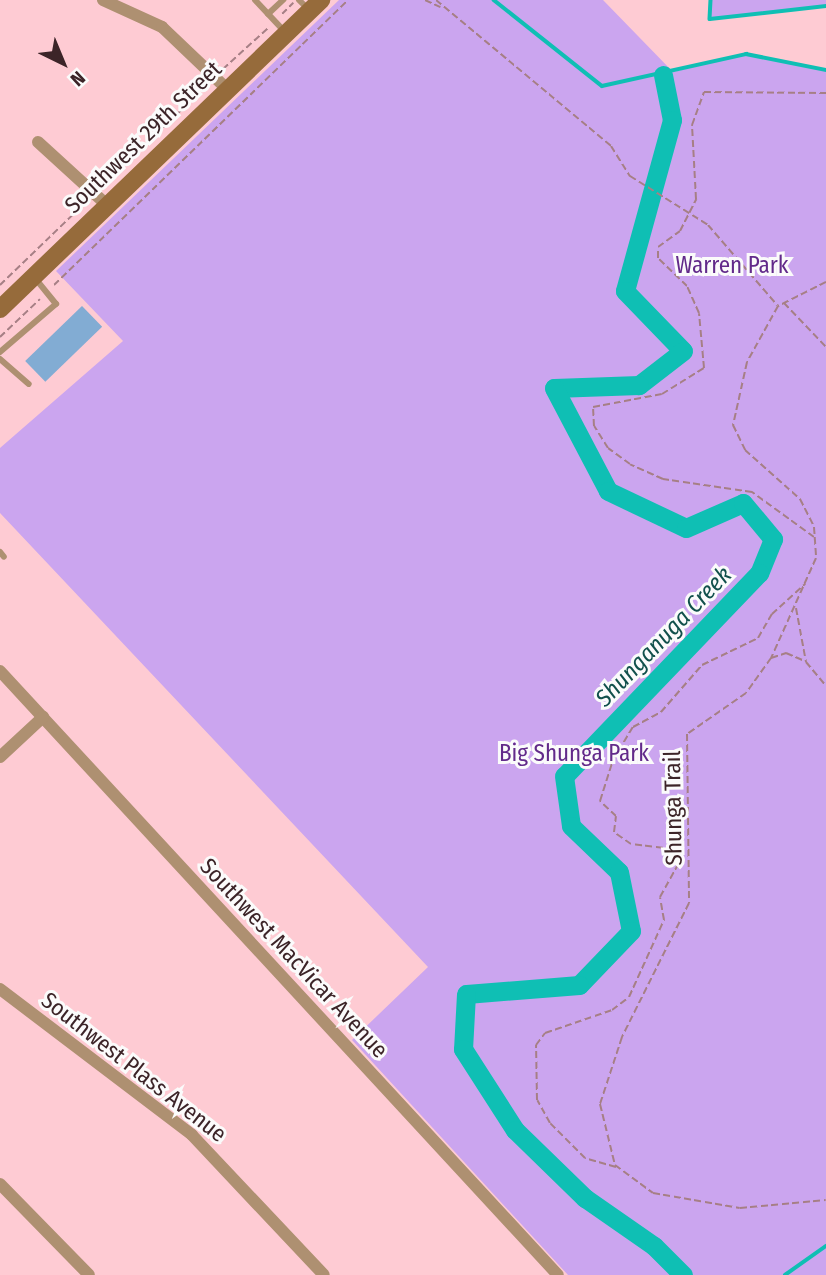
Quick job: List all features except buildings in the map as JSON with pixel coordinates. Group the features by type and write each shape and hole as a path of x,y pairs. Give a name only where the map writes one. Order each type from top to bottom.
{"main road":[{"name":"Southwest 29th Street","path":"0,309 34,277 101,200 306,3"}],"street":[{"path":"103,0 162,27 221,83"},
{"path":"38,142 101,200"},
{"name":"Southwest MacVicar Avenue","path":"0,671 558,1275"},
{"path":"0,757 43,717"},
{"name":"Southwest Plass Avenue","path":"0,989 192,1135 324,1275"},
{"path":"0,1184 89,1275"}],"lane":[{"path":"268,14 284,0"},
{"path":"257,1 280,27"},
{"path":"29,384 1,355 56,304 34,277"}],"path":[{"path":"0,337 348,0"},
{"path":"425,0 434,10 440,6"},
{"path":"436,0 611,146 630,176 689,213 727,244 778,306 826,282"},
{"path":"0,285 101,200 306,3"},
{"path":"815,538 781,507 752,492 663,479 630,464 608,449 594,426 593,407 662,394 704,368 699,313 687,286 658,258 658,247 680,231 699,184 692,125 704,92 826,93"},
{"path":"783,303 826,347"},
{"name":"Shunga Trail","path":"617,1167 600,1104 622,1037 689,903 687,734 746,693 771,658 816,558 815,538 800,499 745,450 733,425 747,362 778,306"},
{"path":"806,584 772,614 758,638 702,665 661,712 633,727 613,761 600,801 615,816 614,832 631,844 673,849 678,864 660,897 664,920 629,997 612,1010 545,1033 536,1045 537,1100 550,1123 585,1158 617,1167 653,1194 740,1208 826,1200"},
{"path":"796,607 806,662"},
{"path":"771,658 786,653 806,662 826,686"}],"green space":[{"name":"Big Shunga Park","path":"339,0 603,0 673,72 746,54 826,70 826,1275 568,1275 352,1040 428,967 0,513 0,448 123,341 56,271"},
{"path":"711,0 826,0 826,6 710,19"}],"waterway":[{"name":"Shunganuga Creek","path":"494,0 602,86 746,54 826,70"},
{"name":"Shunganuga Creek","path":"711,0 710,19 826,6"},
{"name":"Shunganuga Creek","path":"663,75 672,120 625,291 683,351 639,385 554,388 608,491 686,528 743,503 773,539 759,573 564,776 571,826 619,872 631,931 579,985 466,994 463,1049 515,1130 585,1198 654,1246 683,1275"},
{"path":"785,1275 826,1246"}],"park label":[{"name":"Warren Park","path":"732,265"}]}
